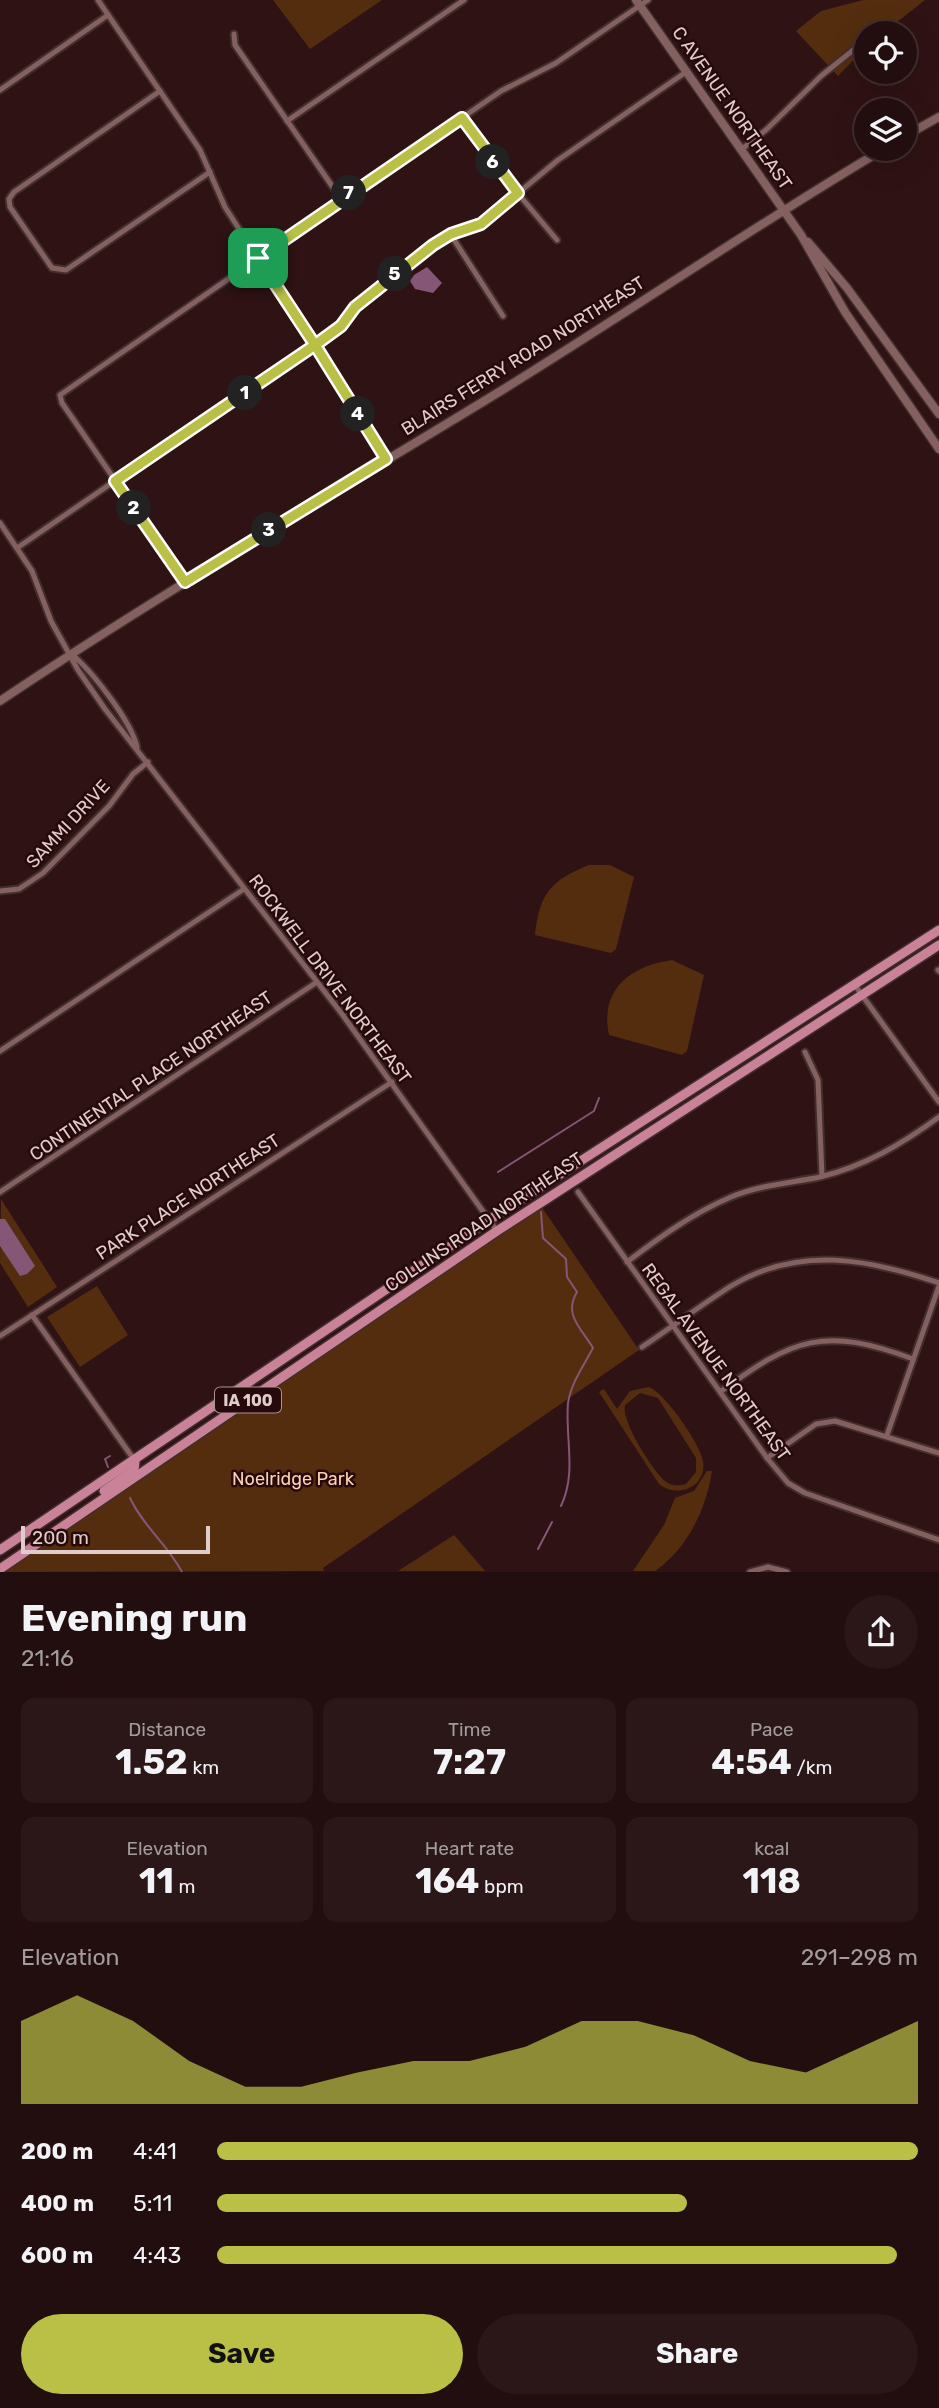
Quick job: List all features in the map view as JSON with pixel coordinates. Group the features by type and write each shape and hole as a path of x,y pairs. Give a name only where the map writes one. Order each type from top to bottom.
{"highway":[{"name":"COLLINS ROAD NORTHEAST","path":"0,1550 489,1220 939,930"},
{"name":"COLLINS ROAD NORTHEAST","path":"0,1569 497,1231 939,945"},
{"name":"COLLINS ROAD NORTHEAST","path":"51,1534 67,1517 134,1470 135,1461"}],"main road":[{"name":"C AVENUE NORTHEAST","path":"642,2 686,72 801,235 845,312 939,449"},
{"path":"917,129 939,117"},
{"name":"BLAIRS FERRY ROAD NORTHEAST","path":"0,701 71,653 596,332 864,161"},
{"name":"C AVENUE NORTHEAST","path":"801,235 847,288 939,414"}],"street":[{"path":"98,0 200,150 225,207 386,459"},
{"path":"287,121 464,0"},
{"path":"185,582 62,403 60,395 341,199 500,92 556,63 642,2"},
{"path":"0,90 108,15"},
{"path":"234,34 235,45 341,199"},
{"path":"741,149 767,130 821,76 854,49"},
{"path":"17,548 315,345 341,326 355,307 394,275 451,234 481,224 558,160 686,72"},
{"path":"160,91 14,192 9,199 10,207 52,268 66,270 210,172"},
{"path":"462,118 557,240"},
{"path":"451,234 503,316"},
{"name":"ROCKWELL DRIVE NORTHEAST","path":"0,523 32,571 51,621 71,653 85,665 130,729 137,747 392,1082 497,1231"},
{"name":"SAMMI DRIVE","path":"0,891 19,889 43,873 109,806 133,774 148,762"},
{"path":"0,1051 244,889"},
{"name":"CONTINENTAL PLACE NORTHEAST","path":"0,1192 317,982"},
{"path":"854,984 939,1102"},
{"path":"805,1052 818,1080 822,1176"},
{"name":"PARK PLACE NORTHEAST","path":"0,1336 392,1082"},
{"path":"627,1262 686,1219 722,1201 762,1187 822,1176 883,1154 939,1117"},
{"name":"REGAL AVENUE NORTHEAST","path":"578,1192 766,1458 788,1483 805,1493 939,1540"},
{"path":"642,1347 741,1281 766,1270 805,1261 829,1259 874,1262 939,1284 887,1435"},
{"path":"32,1315 135,1461"},
{"path":"720,1392 780,1351 815,1341 858,1342 913,1359"},
{"path":"766,1458 806,1430 824,1422 845,1422 939,1453"},
{"path":"750,1572 768,1567 786,1572"}],"green space":[{"path":"273,0 382,0 310,49"},
{"path":"863,0 925,0 898,21 854,21 854,59 838,76 796,31 821,11"},
{"path":"589,865 610,865 634,877 616,949 611,953 535,935 540,909 549,890 565,876"},
{"path":"672,960 704,975 687,1051 682,1055 609,1035 609,1005 621,982 643,968"},
{"path":"1,1199 57,1287 28,1307 0,1263"},
{"name":"Noelridge Park","path":"539,1203 639,1350 323,1568 324,1571 0,1572"},
{"path":"97,1286 128,1335 80,1367 47,1317"},
{"path":"649,1387 656,1391 689,1432 703,1461 700,1478 690,1488 674,1490 659,1484 599,1392 604,1389 617,1409 630,1391","holes":["640,1393 658,1398 696,1458 696,1472 686,1484 670,1484 659,1475 639,1445 628,1422 625,1405"]},
{"path":"707,1471 712,1471 705,1500 686,1540 677,1552 655,1571 633,1571 664,1525 675,1498 694,1491"},
{"path":"454,1535 485,1571 398,1571"}],"shaded area":[{"path":"427,267 442,283 433,293 415,289 410,281"},
{"path":"0,1219 5,1219 35,1266 27,1274 20,1276 0,1246"}],"waterway":[{"path":"498,1172 594,1111 599,1098"},
{"path":"541,1212 543,1238 566,1259 567,1277 577,1292 573,1300 573,1315 593,1348 575,1381 568,1403 569,1468 566,1493 561,1506"},
{"path":"108,1467 105,1459 110,1456"},
{"path":"130,1498 182,1572"},
{"path":"538,1549 552,1522"}],"route":[{"path":"258,258 315,345 115,481 185,582 386,459 315,345 341,326 355,307 433,245 451,234 481,224 518,193 462,118 258,258"}]}
